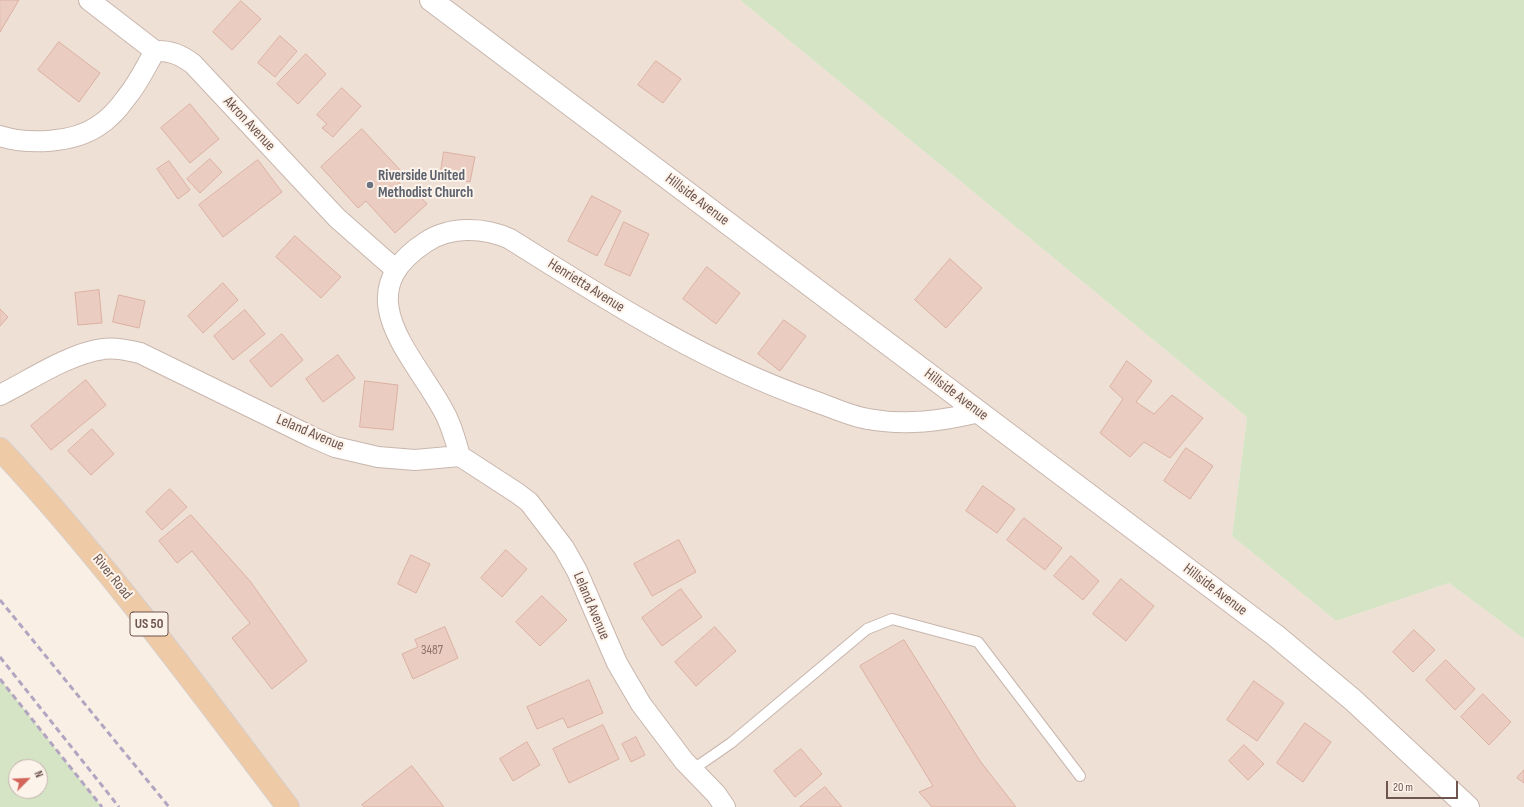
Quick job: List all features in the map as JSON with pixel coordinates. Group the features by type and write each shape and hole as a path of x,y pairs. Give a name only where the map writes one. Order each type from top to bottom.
{"main road":[{"name":"River Road","path":"0,449 34,485 113,578 288,807"}],"street":[{"path":"0,136 10,139 43,142 66,138 97,127 107,120 127,98 155,51 89,0"},
{"name":"Hillside Avenue","path":"431,0 1275,635 1353,700 1468,807"},
{"name":"Akron Avenue","path":"155,51 179,54 192,64 337,218 395,269"},
{"name":"Henrietta Avenue","path":"460,456 453,432 443,409 391,324 387,306 388,287 395,269 411,252 430,239 453,231 476,230 500,234 671,337 741,372 793,393 867,419 912,423 946,420 979,412"},
{"name":"Leland Avenue","path":"0,395 78,355 104,348 122,349 140,353 312,438 336,447 378,457 415,460 460,456 517,492 529,502 564,548 577,571 616,664 641,704 692,770 716,794 725,807"}],"lane":[{"path":"692,770 731,743 867,629 892,618 978,642 1080,776"}],"shaded area":[{"path":"0,0 740,0 1247,417 1232,536 1336,621 1449,583 1524,639 1524,807 288,807 0,449"}],"green space":[{"path":"740,0 1524,0 1524,639 1449,583 1336,621 1232,536 1247,417"},
{"path":"0,679 102,807 0,807"}],"building":[{"path":"0,0 19,0 0,32"},
{"path":"241,1 261,19 232,50 213,32"},
{"path":"280,36 297,51 275,77 258,63"},
{"path":"59,42 100,73 79,102 38,70"},
{"path":"306,54 326,74 298,104 277,84"},
{"path":"656,61 681,79 663,103 638,85"},
{"path":"342,88 361,106 333,137 322,128 327,124 317,115"},
{"path":"190,104 219,139 190,163 161,128"},
{"name":"Riverside United Methodist Church","path":"362,129 402,172 395,178 412,197 417,193 427,204 395,233 366,201 358,208 321,167"},
{"path":"444,152 475,157 470,182 440,177"},
{"path":"210,159 222,172 200,193 187,179"},
{"path":"258,160 282,192 223,237 199,205"},
{"path":"169,161 190,190 178,199 157,169"},
{"path":"592,196 621,211 597,256 568,241"},
{"path":"624,222 649,234 630,276 605,265"},
{"path":"295,236 341,277 321,298 276,257"},
{"path":"950,259 982,288 946,328 915,300"},
{"path":"707,267 740,293 716,324 683,299"},
{"path":"223,283 238,300 203,333 188,316"},
{"path":"99,290 102,323 78,325 75,293"},
{"path":"119,295 145,301 139,328 113,322"},
{"path":"0,309 8,317 0,326"},
{"path":"245,310 265,334 233,360 214,336"},
{"path":"784,320 806,336 780,371 758,354"},
{"path":"282,334 303,360 271,387 250,361"},
{"path":"338,355 355,378 323,402 306,379"},
{"path":"1127,361 1152,381 1136,402 1154,414 1172,395 1203,418 1170,458 1144,442 1130,457 1100,433 1123,399 1110,387"},
{"path":"86,380 106,405 51,450 31,426"},
{"path":"365,381 398,385 393,430 360,427"},
{"path":"92,429 114,454 91,475 68,451"},
{"path":"1186,448 1213,466 1190,499 1164,481"},
{"path":"983,486 1015,509 997,533 966,511"},
{"path":"170,489 187,507 162,530 146,512"},
{"path":"191,515 250,581 307,661 272,689 232,638 250,623 192,551 177,563 159,541"},
{"path":"1024,518 1062,548 1045,570 1007,540"},
{"path":"679,540 696,572 652,596 634,564"},
{"path":"506,550 527,569 502,597 481,578"},
{"path":"411,555 430,564 416,593 398,584"},
{"path":"1071,556 1099,581 1083,600 1054,576"},
{"path":"1121,579 1154,606 1126,641 1093,614"},
{"path":"681,589 702,617 662,646 642,618"},
{"path":"542,596 567,620 540,646 516,622"},
{"path":"445,627 458,658 413,679 402,654 418,647 415,640"},
{"path":"715,627 736,651 696,686 675,662"},
{"path":"1414,630 1435,650 1413,672 1393,652"},
{"path":"904,640 980,761 1016,807 932,807 919,792 933,786 860,666"},
{"path":"1446,660 1475,689 1455,710 1426,680"},
{"path":"589,680 603,713 568,728 563,718 537,729 527,707"},
{"path":"1254,681 1284,703 1257,741 1227,720"},
{"path":"1483,694 1511,722 1489,745 1461,717"},
{"path":"1305,723 1331,742 1303,782 1277,763"},
{"path":"603,725 619,759 569,783 553,749"},
{"path":"636,737 645,755 631,762 622,744"},
{"path":"527,742 540,765 513,781 500,759"},
{"path":"1244,745 1264,764 1248,780 1229,761"},
{"path":"801,749 822,774 795,797 774,771"},
{"path":"412,766 444,807 364,807 362,805"},
{"path":"1524,770 1524,783 1517,778"},
{"path":"825,787 842,807 800,807"}],"railway":[{"path":"0,600 169,807"},
{"path":"0,657 119,807"},
{"path":"0,679 102,807"}],"place":[{"name":"Riverside United Methodist Church","path":"370,185"}]}
